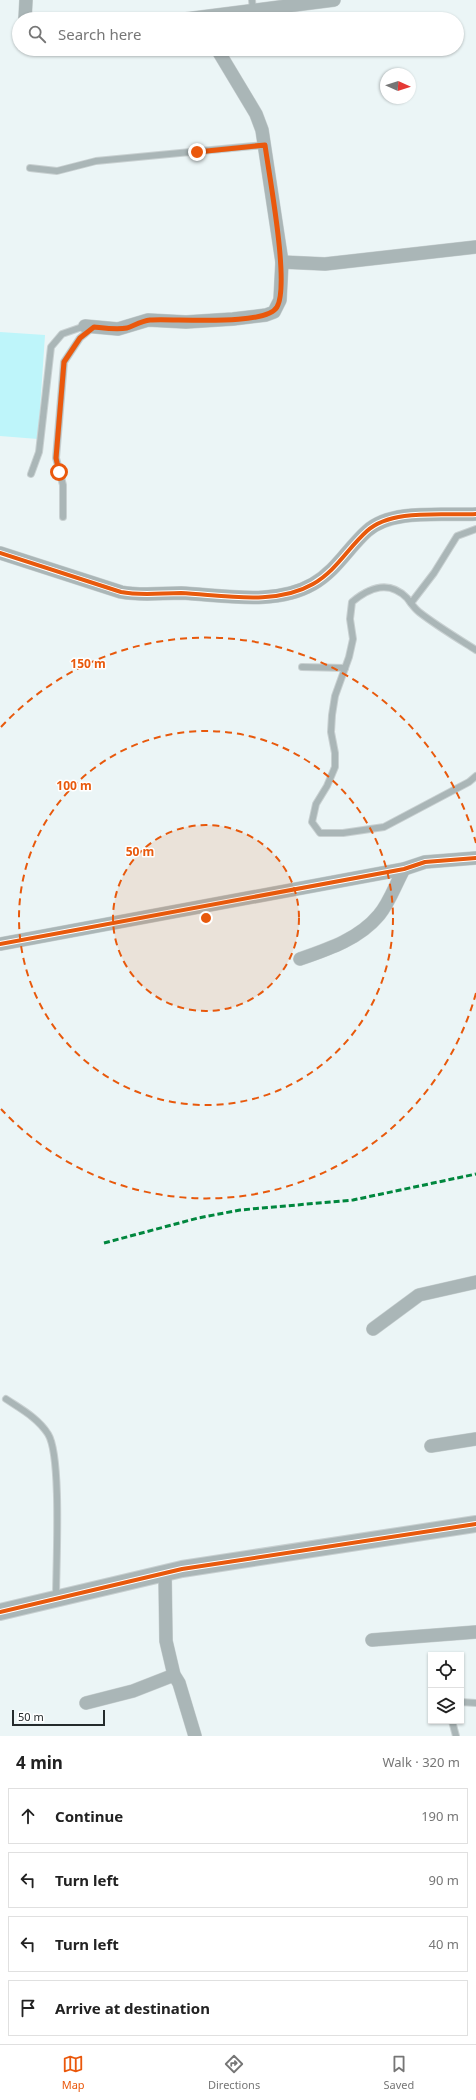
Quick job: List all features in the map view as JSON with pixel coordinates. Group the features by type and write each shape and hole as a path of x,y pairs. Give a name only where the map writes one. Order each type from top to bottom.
{"street":[{"path":"25,12 26,0"},
{"path":"223,12 253,5 334,0"},
{"path":"89,326 118,329 148,320 194,321 266,315 274,312 280,300 282,262 262,130 256,114 221,56"},
{"path":"282,262 325,264 476,247"},
{"path":"0,553 121,592 137,595 173,593 233,598 255,598 282,594 312,584 324,576 367,531 377,523 420,514 476,514"},
{"path":"0,944 404,869 425,862 476,858"},
{"path":"300,959 338,945 364,930 380,914 404,869"},
{"path":"373,1329 419,1295 476,1282"},
{"path":"431,1446 476,1439"},
{"path":"0,1612 165,1573 423,1531 476,1524"},
{"path":"165,1573 166,1641 174,1675 179,1684 195,1736"},
{"path":"372,1640 476,1632"},
{"path":"86,1703 133,1691 174,1675"}],"lane":[{"path":"30,168 57,170 96,161 265,145"},
{"path":"31,474 39,452 51,347 62,334 89,326"},
{"path":"63,518 63,485 56,458 64,362 89,326"},
{"path":"411,603 434,573 456,536 476,529"},
{"path":"476,650 418,611 394,589 376,587 364,591 352,602 350,619 353,639 335,696 332,715 331,732 335,753 335,767 316,804 312,822 320,833 343,833 384,827 468,782 476,776"},
{"path":"302,667 345,668"},
{"path":"6,1399 38,1420 49,1435 56,1462 56,1598"},
{"path":"464,1702 476,1703"},
{"path":"453,1724 456,1736"}],"shaded area":[{"path":"0,332 45,335 38,439 0,436"}],"marked path":[{"path":"104,1243 198,1218 240,1210 353,1200 476,1174"}],"cycle path":[{"path":"0,553 121,592 136,594 181,593 248,598 266,597 298,591 321,579 367,531 390,519 404,516 434,514 476,514"},
{"path":"0,944 404,869 425,862 476,858"},
{"path":"0,1612 182,1569 476,1524"}],"route":[{"path":"59,472 56,458 64,362 80,338 94,327 118,329 127,328 148,320 186,322 233,319 266,315 274,312 278,307 280,300 282,262 275,225 265,145 197,152"}]}
